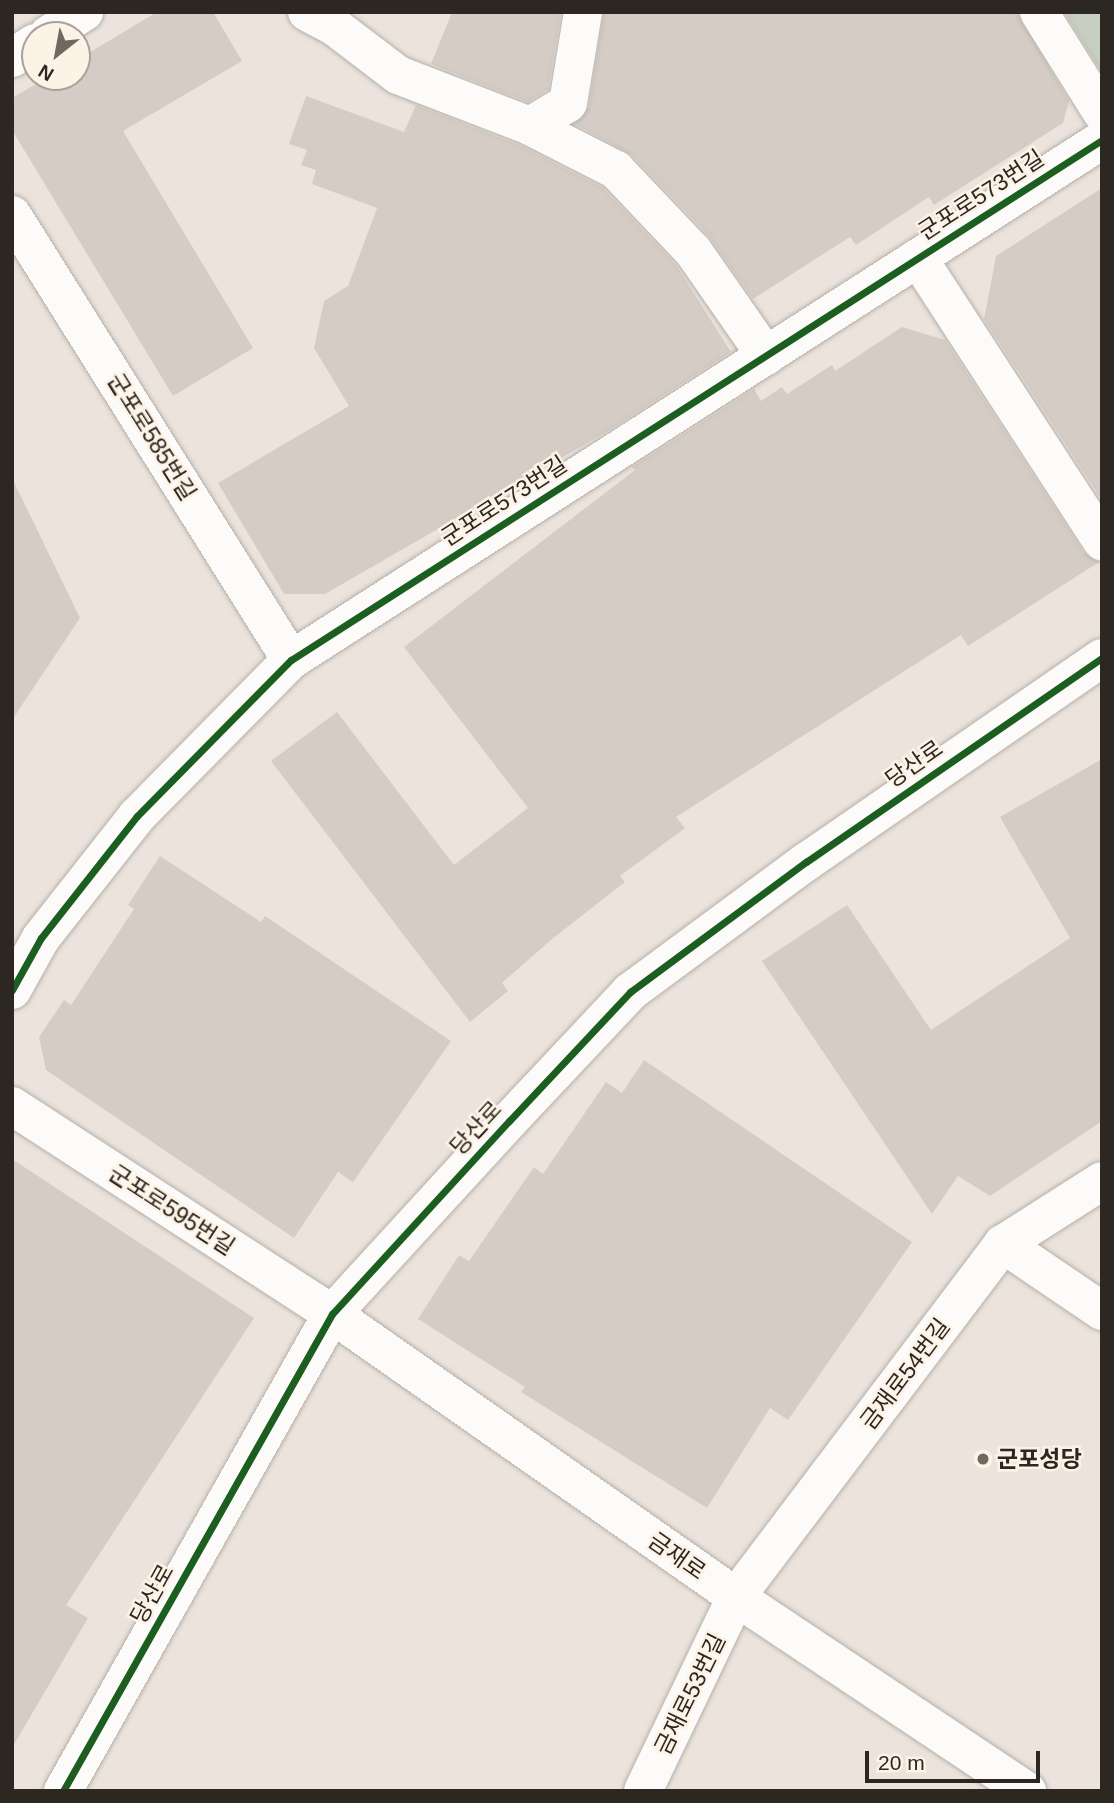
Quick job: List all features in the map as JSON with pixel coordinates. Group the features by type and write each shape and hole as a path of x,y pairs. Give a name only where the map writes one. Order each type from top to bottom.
{"street":[{"path":"307,12 335,27 398,75 530,126 616,170 693,251 765,356"},
{"path":"530,126 568,103 583,12"},
{"path":"1039,12 1102,113"},
{"name":"군포로573번길","path":"12,990 41,938 136,816 291,660 1102,140"},
{"name":"군포로585번길","path":"12,215 291,660"},
{"path":"918,258 1102,541"},
{"name":"당산로","path":"63,1791 332,1314 630,992 806,862 1102,658"},
{"name":"군포로595번길","path":"12,1106 332,1314"},
{"name":"금재로54번길","path":"736,1597 1003,1244 1102,1181"},
{"path":"1003,1244 1102,1311"},
{"name":"금재로","path":"332,1314 736,1597 1027,1791"},
{"name":"금재로53번길","path":"643,1791 736,1597"}],"green space":[{"path":"1064,12 1102,12 1102,73"}],"building":[{"path":"157,12 213,12 242,61 123,131 253,348 173,396 12,130 12,98 24,91 91,91 91,52"},
{"path":"452,12 561,12 548,89 528,102 431,64"},
{"path":"604,12 1017,12 1069,101 1063,123 934,205 929,197 856,245 850,237 753,299 709,236 632,155 575,124 589,107"},
{"path":"306,96 404,132 416,105 521,146 603,188 676,265 731,352 608,431 325,594 284,594 218,483 349,406 314,348 324,301 348,286 377,208 312,184 316,170 301,165 307,150 289,144"},
{"path":"1102,188 1102,500 984,319 996,256"},
{"path":"902,327 945,340 1084,553 1099,562 968,646 961,635 676,817 685,828 620,876 625,882 552,939 502,983 508,991 470,1022 271,761 337,712 454,865 528,808 404,647 635,470 632,467 754,389 761,401 782,387 787,394 832,365 835,371"},
{"path":"12,478 80,618 12,720"},
{"path":"1102,759 1102,1121 990,1196 958,1176 932,1214 762,961 847,905 931,1030 1070,938 1000,817"},
{"path":"160,856 261,922 265,916 451,1041 353,1182 338,1172 294,1238 46,1070 39,1037 64,1000 71,1005 134,909 128,905"},
{"path":"644,1060 912,1242 788,1420 770,1408 707,1508 521,1392 525,1387 418,1319 459,1255 469,1261 534,1167 543,1174 606,1082 622,1093"},
{"path":"12,1159 254,1318 66,1605 88,1618 12,1748"}],"cycle path":[{"path":"12,990 41,938 137,816 291,660 1102,140"},
{"path":"63,1791 332,1314 630,992 806,862 1102,658"}],"place":[{"name":"군포성당","path":"983,1459"}]}
